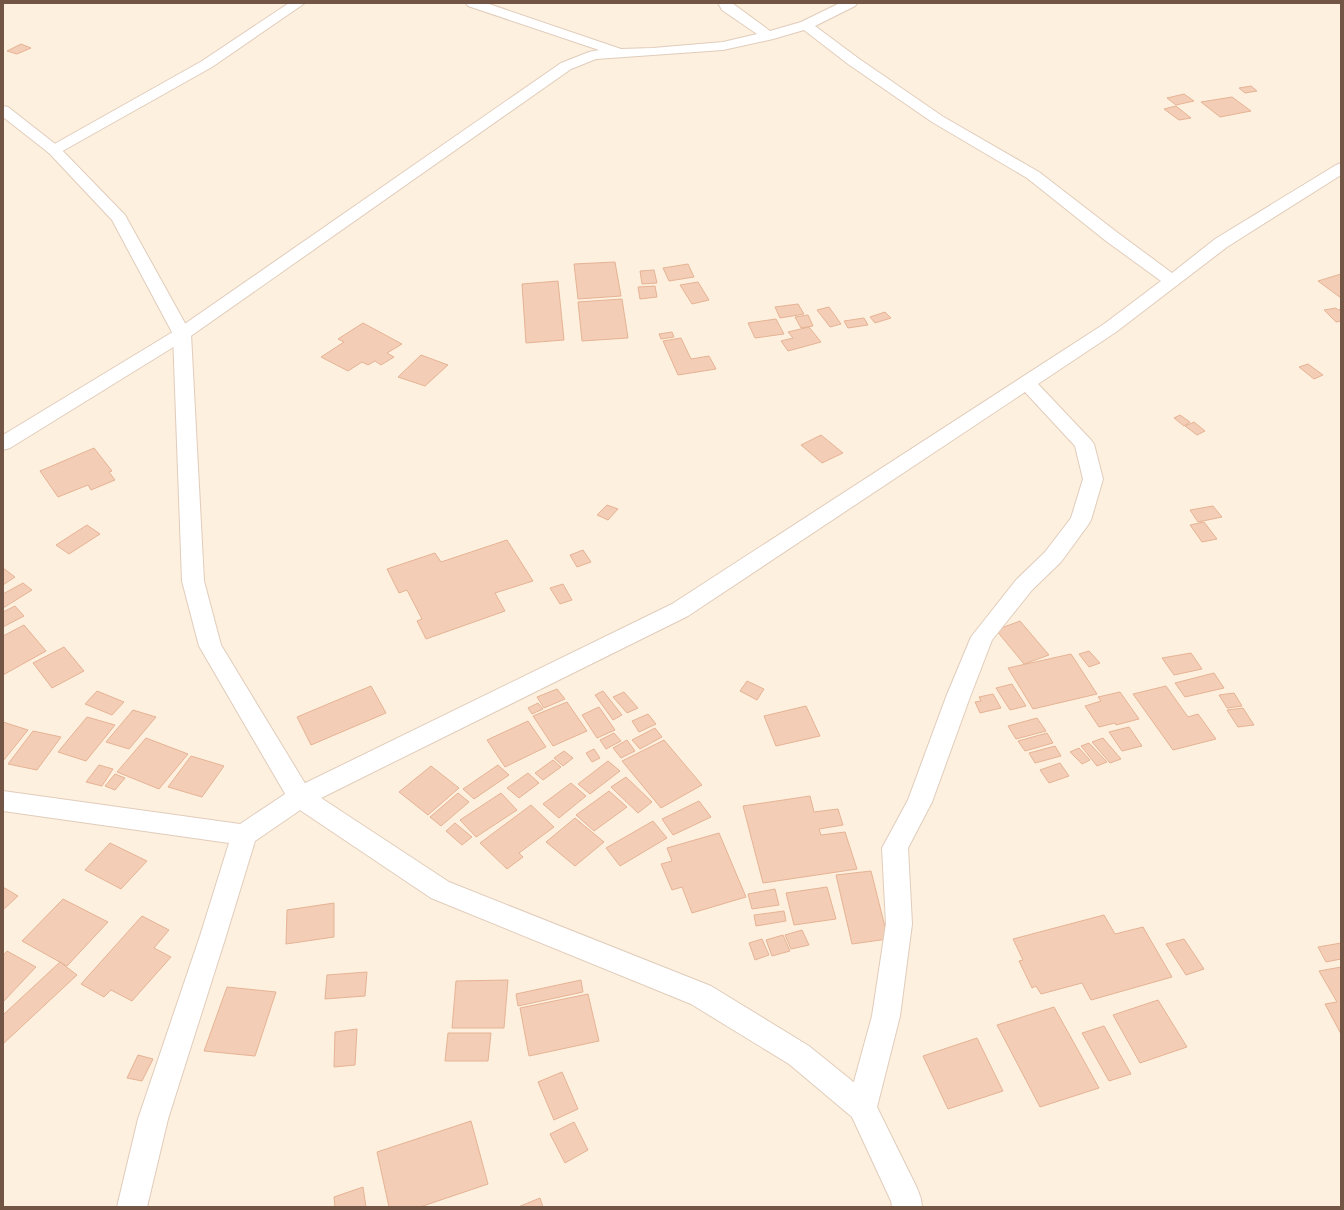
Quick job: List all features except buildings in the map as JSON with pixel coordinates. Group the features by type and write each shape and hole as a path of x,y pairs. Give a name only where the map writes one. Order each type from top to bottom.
{"street":[{"path":"54,150 207,64 298,3"},
{"path":"473,3 620,53"},
{"path":"3,444 182,334 566,66 594,55 723,46 768,36 806,25 850,3"},
{"path":"723,46 726,5"},
{"path":"726,5 768,36"},
{"path":"806,25 853,61 937,118 1033,175 1112,237 1172,281"},
{"path":"3,110 54,150 119,218 182,334 192,580 210,646 300,797 440,890 701,995 800,1055 862,1107 906,1199 907,1207"},
{"path":"132,1207 153,1119 213,936 244,835 300,797 680,610 1110,328 1221,243 1341,168"},
{"path":"862,1107 886,1016 899,924 895,848 920,802 958,697 982,637 1024,585 1053,557 1081,520 1093,479 1084,444 1027,383"},
{"path":"3,801 244,835"}]}
